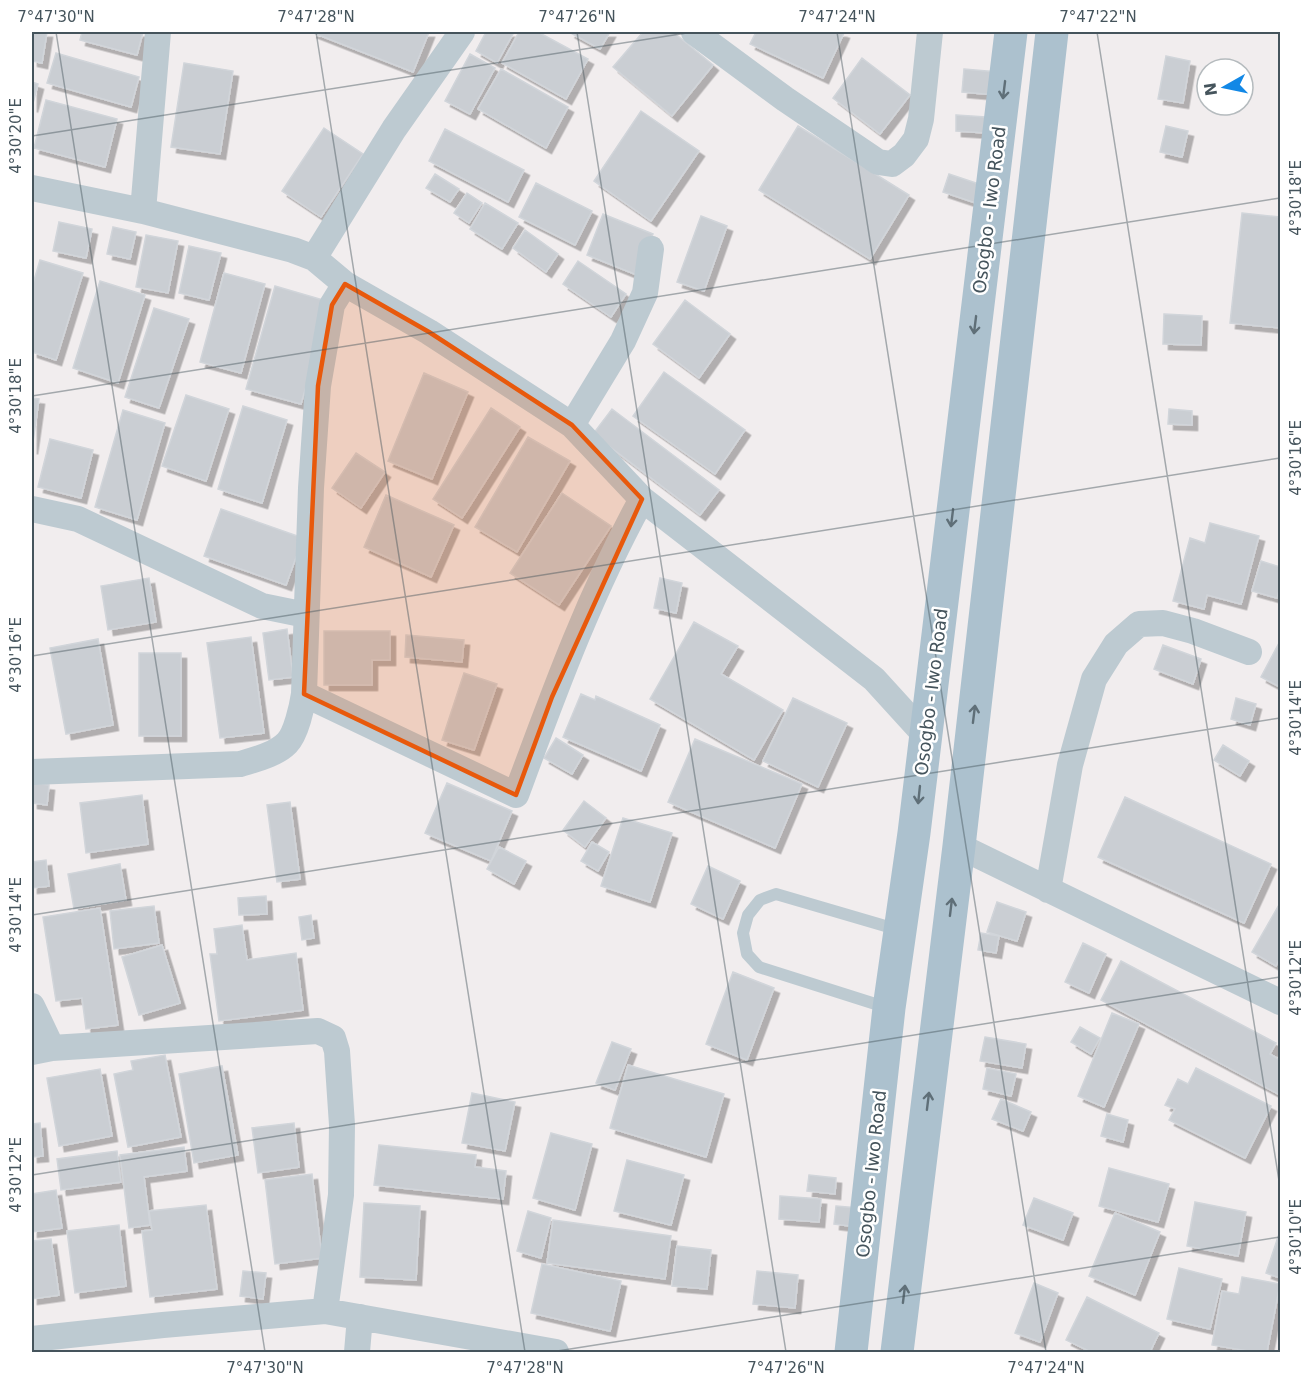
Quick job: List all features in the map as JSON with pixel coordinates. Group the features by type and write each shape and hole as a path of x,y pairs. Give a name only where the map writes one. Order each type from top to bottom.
{"main road":[{"name":"Osogbo - Iwo Road","path":"851,1353 889,1008 914,834 1011,32"},
{"path":"897,1353 1052,32"}],"street":[{"path":"143,212 158,32"},
{"path":"314,258 394,129 462,32"},
{"path":"694,32 785,99 878,162 892,164 904,155 916,139 921,119 930,32"},
{"path":"32,188 143,212 293,250 314,258 345,284 429,332 572,425 642,499 874,679 926,735"},
{"path":"572,425 623,341 645,293 651,249"},
{"path":"32,772 240,764 266,756 288,742 301,712 304,694 318,386 332,305 345,284"},
{"path":"304,694 516,795 556,686 621,537 642,499"},
{"path":"32,509 78,519 262,606 306,615"},
{"path":"1048,890 1070,765 1094,679 1116,644 1139,624 1163,622 1249,652"},
{"path":"958,846 1281,1002"},
{"path":"32,1006 42,1050 318,1031 333,1038 337,1051 342,1125 341,1195 325,1311"},
{"path":"32,1339 163,1324 325,1311 556,1353"},
{"path":"357,1353 360,1317"}],"lane":[{"path":"889,1008 759,967 747,954 743,933 748,915 760,900 776,894 900,930"}],"highlighted area":[{"path":"345,284 429,332 572,425 642,499 552,697 516,795 304,694 318,386 332,305"}],"building":[{"path":"32,32 47,32 42,63 32,61"},
{"path":"82,32 143,32 137,55 80,40"},
{"path":"311,32 429,32 413,72"},
{"path":"486,32 514,32 497,63 476,51"},
{"path":"519,32 538,32 588,59 566,99 502,63"},
{"path":"569,32 610,32 600,49"},
{"path":"643,32 673,32 713,65 672,116 613,67"},
{"path":"756,32 844,33 823,78 750,44"},
{"path":"56,53 139,77 131,107 47,83"},
{"path":"470,54 495,68 470,114 445,101"},
{"path":"1166,56 1190,61 1183,103 1158,99"},
{"path":"862,58 910,95 880,134 833,98"},
{"path":"184,63 233,71 220,154 171,147"},
{"path":"501,69 568,107 546,148 478,109"},
{"path":"964,69 998,72 996,95 962,92"},
{"path":"32,82 38,84 32,107"},
{"path":"46,100 117,119 105,167 34,148"},
{"path":"641,111 699,151 651,221 594,181"},
{"path":"956,115 986,117 986,133 956,131"},
{"path":"798,126 909,195 870,259 759,190"},
{"path":"1166,126 1188,131 1182,157 1160,152"},
{"path":"324,128 363,154 321,217 282,191"},
{"path":"445,129 524,170 508,202 429,161"},
{"path":"435,174 459,189 450,202 426,188"},
{"path":"949,174 988,187 982,205 943,192"},
{"path":"536,183 592,211 575,245 519,217"},
{"path":"467,193 482,203 469,223 454,213"},
{"path":"485,203 518,223 502,249 470,229"},
{"path":"1242,213 1280,217 1280,328 1230,323"},
{"path":"603,214 653,234 637,275 587,255"},
{"path":"701,216 727,226 704,291 677,282"},
{"path":"59,222 92,229 86,258 53,251"},
{"path":"113,227 136,232 130,259 107,254"},
{"path":"525,230 558,254 546,272 513,248"},
{"path":"146,235 178,241 168,293 136,287"},
{"path":"189,246 221,253 209,300 179,293"},
{"path":"40,260 83,273 56,360 32,352 32,287"},
{"path":"578,261 626,294 611,317 563,284"},
{"path":"224,273 265,284 241,373 200,362"},
{"path":"100,281 145,295 118,383 73,368"},
{"path":"275,286 330,302 301,404 246,389"},
{"path":"685,300 730,334 699,378 653,344"},
{"path":"154,308 189,319 159,408 125,397"},
{"path":"1164,314 1202,316 1201,345 1163,344"},
{"path":"664,372 745,430 715,474 633,416"},
{"path":"424,373 468,392 432,479 388,461"},
{"path":"186,395 229,409 206,481 162,466"},
{"path":"32,398 39,399 32,449"},
{"path":"243,406 287,420 262,503 218,489"},
{"path":"491,408 520,427 462,518 433,499"},
{"path":"612,409 719,490 700,515 593,434"},
{"path":"1169,409 1192,411 1192,425 1168,424"},
{"path":"123,410 165,423 137,520 95,507"},
{"path":"528,437 570,461 517,552 475,527"},
{"path":"50,439 93,450 81,498 38,487"},
{"path":"356,453 385,472 361,508 332,488"},
{"path":"562,493 611,526 559,605 510,573"},
{"path":"386,495 454,525 431,577 364,547"},
{"path":"221,509 303,538 286,585 204,556"},
{"path":"1210,523 1259,536 1241,604 1207,595 1204,609 1173,601 1190,538 1205,543"},
{"path":"1261,561 1280,567 1280,587 1277,598 1252,591"},
{"path":"149,578 156,622 108,630 101,586"},
{"path":"660,578 682,583 676,613 654,608"},
{"path":"694,622 738,646 721,674 783,710 754,760 650,699"},
{"path":"287,629 293,677 269,680 263,633"},
{"path":"324,631 390,631 390,660 372,660 372,685 324,685"},
{"path":"406,635 464,640 462,662 405,657"},
{"path":"251,637 264,733 220,738 207,643"},
{"path":"98,639 113,725 66,734 50,648"},
{"path":"1280,644 1280,687 1261,677"},
{"path":"1163,645 1201,659 1193,684 1154,669"},
{"path":"139,653 181,653 181,736 139,736"},
{"path":"464,673 497,684 474,750 442,740"},
{"path":"581,694 595,700 596,696 660,725 641,771 563,737"},
{"path":"793,698 847,723 818,787 763,761"},
{"path":"1236,698 1256,704 1250,725 1231,719"},
{"path":"556,738 583,755 572,774 544,758"},
{"path":"695,739 802,784 775,848 668,802"},
{"path":"1223,745 1249,761 1240,776 1214,760"},
{"path":"32,783 49,785 47,805 32,803"},
{"path":"447,783 512,811 491,861 425,833"},
{"path":"142,795 148,844 86,853 80,803"},
{"path":"1125,797 1271,864 1244,923 1098,857"},
{"path":"584,801 606,818 585,847 563,830"},
{"path":"290,802 300,879 277,882 267,805"},
{"path":"623,818 672,833 650,902 601,886"},
{"path":"592,842 609,852 598,871 581,861"},
{"path":"499,847 526,861 514,884 487,869"},
{"path":"46,860 49,886 32,888 32,862"},
{"path":"120,864 126,900 74,909 68,874"},
{"path":"708,866 740,881 723,919 691,904"},
{"path":"266,896 267,914 239,915 238,898"},
{"path":"997,902 1026,912 1017,941 987,932"},
{"path":"1280,903 1280,957 1276,966 1252,952"},
{"path":"154,906 159,943 114,949 110,911"},
{"path":"100,908 118,1025 86,1029 82,998 56,1001 43,917"},
{"path":"311,915 314,938 302,940 299,917"},
{"path":"242,925 247,960 296,953 303,1010 219,1021 210,954 217,954 214,929"},
{"path":"981,933 999,936 996,953 978,950"},
{"path":"1083,943 1106,954 1089,993 1065,982"},
{"path":"162,945 180,1003 139,1015 122,957"},
{"path":"1121,961 1276,1043 1270,1054 1280,1060 1280,1095 1101,1000"},
{"path":"733,972 774,988 747,1060 706,1044"},
{"path":"1112,1013 1139,1024 1104,1107 1078,1096"},
{"path":"1080,1027 1100,1038 1091,1054 1071,1042"},
{"path":"985,1037 1026,1044 1022,1068 980,1061"},
{"path":"612,1042 631,1049 615,1090 596,1083"},
{"path":"165,1055 181,1137 128,1147 114,1074 133,1070 131,1061"},
{"path":"628,1065 724,1094 706,1157 610,1128"},
{"path":"222,1066 238,1155 194,1163 179,1074"},
{"path":"987,1068 1016,1074 1011,1096 983,1089"},
{"path":"1196,1068 1271,1106 1245,1158 1169,1120 1175,1109 1165,1105 1178,1079 1188,1084"},
{"path":"100,1069 112,1136 59,1146 47,1078"},
{"path":"472,1093 515,1102 505,1151 462,1143"},
{"path":"1001,1099 1031,1112 1023,1131 992,1119"},
{"path":"1107,1114 1128,1120 1123,1142 1101,1136"},
{"path":"40,1123 43,1156 32,1157 32,1124"},
{"path":"294,1123 299,1167 258,1173 252,1128"},
{"path":"551,1133 592,1144 575,1210 533,1198"},
{"path":"379,1145 476,1155 475,1167 506,1171 503,1199 374,1185"},
{"path":"184,1147 187,1171 144,1177 150,1225 129,1228 120,1155"},
{"path":"117,1151 121,1182 61,1190 57,1159"},
{"path":"627,1160 684,1175 671,1225 614,1211"},
{"path":"1109,1168 1169,1184 1158,1222 1099,1206"},
{"path":"312,1174 322,1258 275,1264 265,1180"},
{"path":"809,1175 836,1178 835,1194 807,1191"},
{"path":"56,1190 62,1228 32,1232 32,1194"},
{"path":"780,1196 821,1199 819,1222 779,1219"},
{"path":"1034,1198 1073,1213 1063,1240 1023,1225"},
{"path":"1195,1202 1246,1212 1238,1256 1187,1246"},
{"path":"364,1203 420,1206 416,1280 360,1277"},
{"path":"206,1205 217,1289 150,1297 142,1231 152,1230 149,1211"},
{"path":"836,1206 859,1208 858,1227 834,1224"},
{"path":"528,1211 551,1218 541,1258 517,1251"},
{"path":"1115,1213 1160,1232 1135,1295 1089,1276"},
{"path":"553,1220 671,1236 665,1279 547,1263"},
{"path":"119,1225 126,1286 75,1293 67,1231"},
{"path":"1280,1231 1280,1278 1266,1273"},
{"path":"51,1239 59,1295 32,1299 32,1241"},
{"path":"677,1246 711,1250 707,1289 672,1286"},
{"path":"542,1264 621,1281 610,1331 531,1313"},
{"path":"1179,1268 1222,1279 1210,1329 1167,1319"},
{"path":"243,1271 266,1273 263,1299 240,1296"},
{"path":"757,1271 798,1275 795,1308 753,1304"},
{"path":"1242,1277 1280,1284 1267,1352 1212,1345 1222,1291 1239,1294"},
{"path":"1034,1283 1058,1293 1040,1342 1015,1333"},
{"path":"1087,1297 1159,1333 1150,1352 1091,1352 1066,1340"}]}
